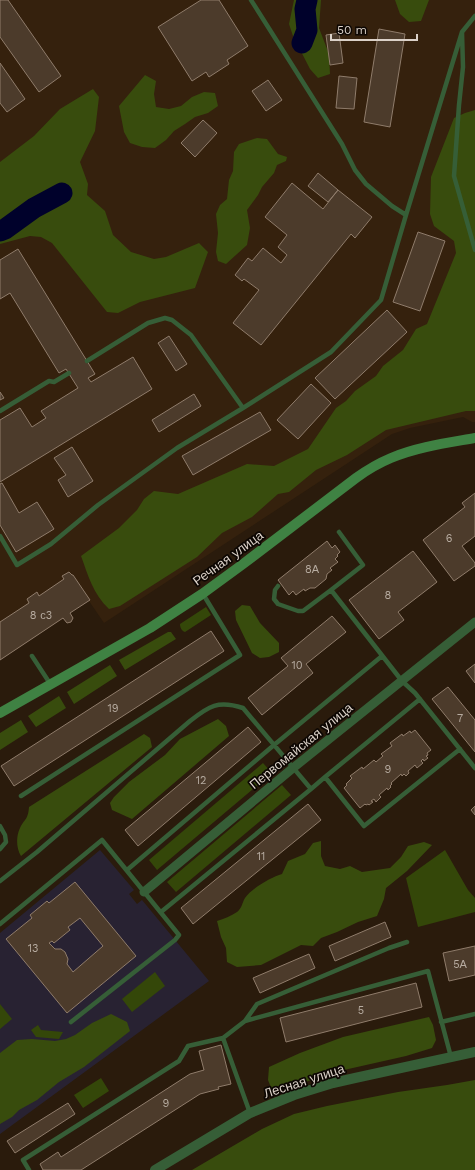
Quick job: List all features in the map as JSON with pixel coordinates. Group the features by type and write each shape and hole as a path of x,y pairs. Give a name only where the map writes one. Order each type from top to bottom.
{"main road":[{"name":"Речная улица","path":"0,713 150,628 202,594 356,478 375,466 408,452 475,438"}],"street":[{"name":"Первомайская улица","path":"144,892 293,768 475,622"},
{"name":"Лесная улица","path":"155,1170 250,1113 294,1095 333,1083 475,1052"}],"lane":[{"path":"251,0 342,144 355,170 366,184 406,216"},
{"path":"0,536 18,565 51,544 98,505 177,448 331,352 381,300 462,32 475,16"},
{"path":"462,32 463,67 454,176 475,250"},
{"path":"88,362 148,323 165,318 172,320 191,335 243,408"},
{"path":"0,411 49,381 54,382 69,373"},
{"path":"278,586 274,599 278,604 298,611 303,611 363,565 338,532"},
{"path":"331,590 402,681 420,699 475,768"},
{"path":"20,796 240,654 202,594"},
{"path":"32,656 51,685"},
{"path":"127,870 274,745 382,656"},
{"path":"160,912 420,699"},
{"path":"0,881 37,852 190,721 207,708 219,704 233,704 243,708 311,789"},
{"path":"325,777 364,826 460,749"},
{"path":"0,826 6,842 0,849"},
{"path":"0,924 102,840 179,935 169,945 71,1022"},
{"path":"29,1170 23,1160 179,1061 188,1046 223,1038 246,1021 258,1004 389,948 407,942"},
{"path":"246,1021 428,971 451,1057"},
{"path":"441,1022 475,1014"},
{"path":"223,1038 250,1113"}],"shaded area":[{"path":"0,0 475,0 475,422 463,417 410,428 392,434 104,623 89,601 70,613 73,618 71,622 67,623 63,618 0,660"},
{"path":"100,850 134,890 129,894 137,904 142,900 209,981 0,1134 0,933"}],"green space":[{"path":"294,0 321,0 319,28 329,54 330,74 318,78 310,69 293,36 289,24"},
{"path":"395,0 429,0 421,21 409,22 400,14"},
{"path":"145,75 156,81 154,94 156,107 169,109 181,106 192,97 204,92 215,93 218,106 208,113 195,117 174,131 166,140 155,148 142,147 130,143 124,132 119,106"},
{"path":"93,89 99,97 95,131 80,162 88,184 87,195 105,211 113,235 131,252 154,259 166,257 199,243 208,252 195,288 140,302 118,313 107,312 52,243 41,237 30,236 0,244 0,162 34,136 60,109"},
{"path":"475,110 475,411 466,411 386,430 347,455 316,470 289,492 278,494 252,517 222,533 197,557 120,606 109,609 95,591 81,556 119,528 137,510 144,499 154,491 178,494 247,464 274,466 308,449 336,408 346,401 355,391 376,376 383,366 403,350 416,329 427,324 456,253 454,241 434,226 430,214 431,177 454,118"},
{"path":"257,138 267,139 278,154 287,157 286,161 277,165 274,173 262,187 247,210 250,228 247,245 226,264 218,261 216,252 218,233 216,214 220,205 227,199 229,180 233,171 234,152 239,144"},
{"path":"242,605 250,606 260,623 279,643 279,652 269,657 260,658 252,653 236,620 235,611"},
{"path":"206,607 211,615 185,632 182,630 180,624"},
{"path":"168,632 171,632 176,639 125,670 119,660"},
{"path":"110,665 117,676 74,704 67,692"},
{"path":"59,696 66,708 36,727 28,716"},
{"path":"218,719 226,726 229,736 132,819 112,810 110,803 129,782 165,755 180,739"},
{"path":"21,720 28,732 0,750 0,733"},
{"path":"144,734 150,738 152,747 21,856 17,846 18,835 20,828 27,817 29,807"},
{"path":"263,763 272,773 157,870 149,860"},
{"path":"282,785 291,795 176,892 167,882"},
{"path":"321,841 321,856 325,866 340,869 350,866 362,872 390,868 401,857 408,846 424,842 432,845 407,871 386,888 384,899 377,916 358,922 321,938 313,946 301,945 261,965 237,967 227,962 226,948 221,937 217,921 237,912 245,898 256,887 282,874 288,861 305,854 313,843"},
{"path":"445,850 468,890 475,898 475,912 418,927 406,878"},
{"path":"155,972 165,986 132,1012 122,999"},
{"path":"0,1004 12,1019 0,1029"},
{"path":"111,1014 127,1022 130,1031 84,1067 59,1082 37,1100 19,1110 12,1117 0,1124 0,1053 17,1040 32,1039 55,1041 66,1039 75,1035 92,1023"},
{"path":"429,1017 433,1025 436,1040 432,1048 406,1056 335,1072 282,1090 272,1090 268,1080 269,1067 300,1053 343,1037"},
{"path":"38,1025 41,1030 63,1032 59,1039 36,1037 31,1030"},
{"path":"101,1078 109,1091 83,1108 74,1095"},
{"path":"475,1080 475,1170 192,1170 262,1129 294,1114 398,1092"}],"building":[{"path":"0,0 8,0 61,76 39,92 0,37"},
{"path":"201,0 219,0 248,46 227,60 229,64 209,77 206,72 192,81 158,27"},
{"path":"379,29 405,34 390,127 364,122"},
{"path":"339,33 343,63 330,65 326,35"},
{"path":"0,63 25,99 7,112 0,103"},
{"path":"339,76 357,78 354,109 336,108"},
{"path":"268,80 282,100 266,111 252,91"},
{"path":"203,120 217,133 195,157 181,143"},
{"path":"318,173 338,190 328,202 308,186"},
{"path":"292,183 323,209 338,190 372,217 355,238 351,234 261,345 233,323 259,290 244,279 242,281 235,275 248,258 252,261 263,248 281,263 287,255 278,247 287,235 265,217"},
{"path":"418,232 445,241 420,311 393,302"},
{"path":"18,249 95,374 88,378 91,382 133,357 152,389 0,482 0,420 20,408 32,427 46,418 41,411 78,388 66,369 59,373 10,293 0,299 0,260"},
{"path":"387,310 407,332 335,399 315,378"},
{"path":"169,336 187,364 176,371 158,343"},
{"path":"311,384 331,403 298,439 277,420"},
{"path":"0,392 4,398 0,400"},
{"path":"194,394 201,406 159,432 152,420"},
{"path":"260,412 271,430 193,475 182,456"},
{"path":"72,447 93,481 68,497 58,480 66,475 54,458"},
{"path":"2,483 19,513 37,502 54,529 16,552 0,525 0,484"},
{"path":"475,493 475,536 462,546 475,563 475,566 454,581 423,540 465,507 462,503"},
{"path":"327,541 332,548 335,545 340,552 335,559 338,562 330,568 332,570 327,574 326,579 315,588 310,588 305,591 304,589 296,595 293,591 289,595 278,580"},
{"path":"413,551 437,582 398,612 404,620 379,639 349,600"},
{"path":"69,572 73,575 90,600 70,613 73,618 71,622 67,623 63,618 0,660 0,622 29,603 27,599 37,592 39,596 64,579 62,576"},
{"path":"332,616 346,632 306,664 313,673 262,715 248,698 288,666 281,658"},
{"path":"211,631 224,651 14,786 1,766"},
{"path":"475,664 475,683 466,671"},
{"path":"448,687 475,720 475,752 432,699"},
{"path":"248,727 261,742 138,846 125,830"},
{"path":"415,730 431,750 427,753 428,755 426,756 428,758 424,761 423,759 421,761 423,763 417,768 415,765 408,771 409,773 406,776 404,774 402,776 401,774 391,783 391,787 388,790 387,788 379,795 381,797 376,802 374,799 369,805 365,804 360,808 344,788 352,778 350,776 362,767 363,769 374,760 376,762 383,756 381,754 392,746 390,743 402,734 403,736 410,731 411,733"},
{"path":"308,804 321,820 193,924 181,908"},
{"path":"475,806 475,815 471,810"},
{"path":"75,882 136,956 67,1013 6,939 32,918 30,915 47,901 49,903","holes":["80,918 103,946 73,972 67,964 68,959 65,952 61,949 55,949 49,943 52,941 54,943 70,930 68,927"]},
{"path":"385,922 391,937 335,961 329,946"},
{"path":"475,946 475,975 449,981 443,953"},
{"path":"309,954 315,968 260,993 253,978"},
{"path":"416,983 422,1007 286,1042 280,1018"},
{"path":"221,1045 231,1084 200,1094 81,1170 43,1170 40,1164 58,1152 61,1157 190,1074 204,1070 199,1051"},
{"path":"68,1103 75,1114 15,1153 7,1141"}],"waterway":[{"path":"302,43 307,30 305,9 307,0"},
{"path":"0,231 34,208 62,193"}]}
